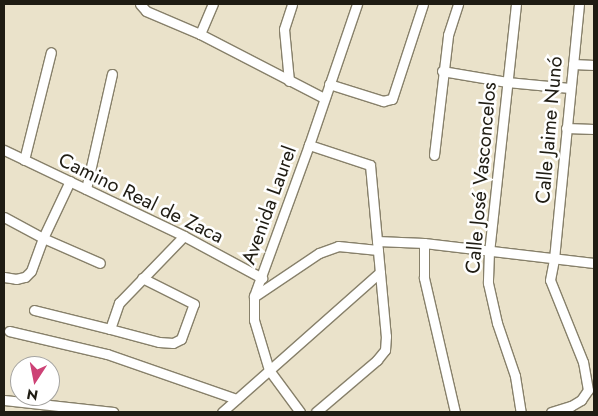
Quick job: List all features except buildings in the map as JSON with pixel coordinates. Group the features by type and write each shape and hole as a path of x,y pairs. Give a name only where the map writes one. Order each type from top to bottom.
{"street":[{"path":"139,4 146,11 200,34 324,98"},
{"path":"200,34 212,4"},
{"path":"289,81 284,30 292,4"},
{"name":"Avenida Laurel","path":"300,412 269,370 254,320 254,296 310,145 324,98 357,4"},
{"path":"329,84 389,102 392,99 424,4"},
{"path":"434,155 442,71 448,35 458,4"},
{"name":"Calle José Vasconcelos","path":"516,4 489,251 488,283 497,323 515,376 522,412"},
{"name":"Calle Jaime Nunó","path":"554,259 579,4"},
{"path":"24,160 50,52"},
{"path":"573,64 594,65"},
{"path":"442,71 507,82 570,88"},
{"path":"86,189 112,74"},
{"path":"566,128 594,130"},
{"path":"310,145 370,165 386,350 377,360 316,412"},
{"name":"Camino Real de Zaca","path":"4,150 184,236 262,278"},
{"path":"4,277 16,279 25,277 31,271 43,238 70,182"},
{"path":"4,217 43,238 100,263"},
{"path":"110,330 119,303 142,278 163,260 184,236"},
{"path":"424,242 424,278 456,412"},
{"path":"254,296 319,253 338,246 424,242 594,263"},
{"path":"551,412 576,403 588,390 583,362 550,280 554,259"},
{"path":"222,412 380,272"},
{"path":"34,310 159,342 173,343 181,339 194,304 142,278"},
{"path":"9,331 107,354 236,399"},
{"path":"4,400 113,412"}]}
